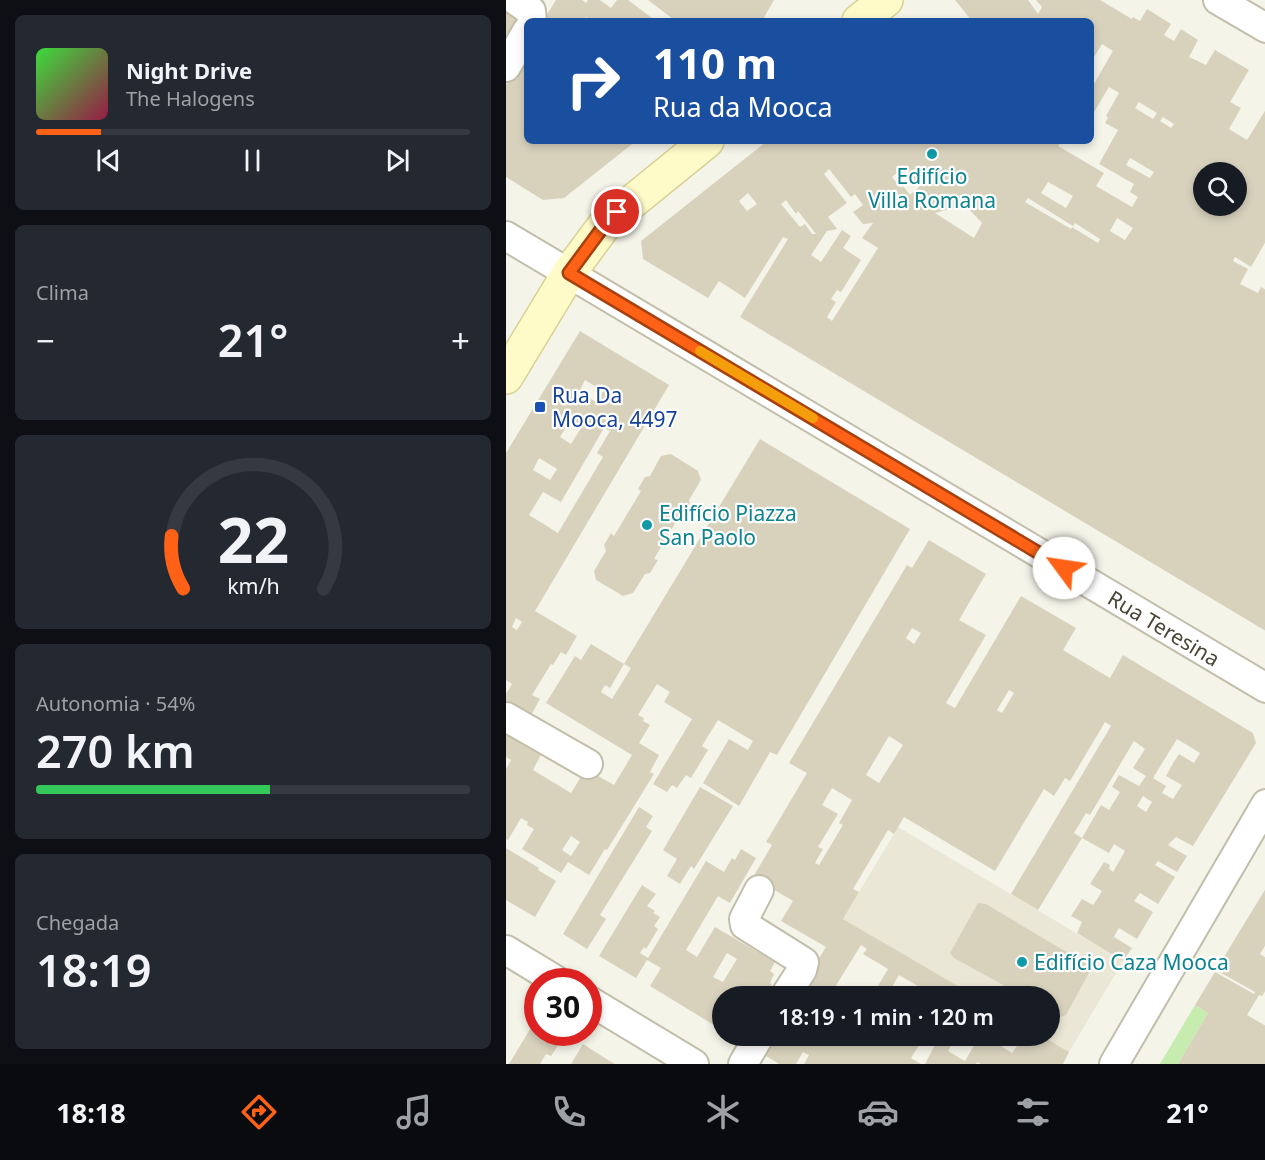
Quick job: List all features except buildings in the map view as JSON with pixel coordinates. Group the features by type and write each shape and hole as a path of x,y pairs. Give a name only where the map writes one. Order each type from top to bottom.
{"main road":[{"path":"863,18 886,0"},
{"path":"506,377 569,273 606,223 703,144"}],"street":[{"path":"515,0 531,11 532,18"},
{"path":"1218,0 1265,28"},
{"path":"506,67 524,36"},
{"name":"Rua Teresina","path":"506,236 1265,688"},
{"path":"506,717 588,764"},
{"path":"1114,1064 1265,804"},
{"path":"759,890 744,919 745,925 804,962 802,970 792,986"},
{"path":"506,950 536,968"},
{"path":"602,1008 694,1064"},
{"path":"743,1064 754,1046"}],"shaded area":[{"path":"898,827 1123,961 1069,1052 1059,1046 1060,986 957,986 843,919"}],"green space":[{"path":"1195,1005 1208,1013 1178,1064 1160,1064"}],"slow traffic":[{"path":"700,351 813,418"}],"place":[{"name":"Edifício Villa Romana","path":"932,154"},
{"name":"Rua Da Mooca, 4497","path":"540,407"},
{"name":"Edifício Piazza San Paolo","path":"647,525"},
{"name":"Edifício Caza Mooca","path":"1022,962"}],"route":[{"path":"617,212 606,223 569,273 1064,568"}]}
